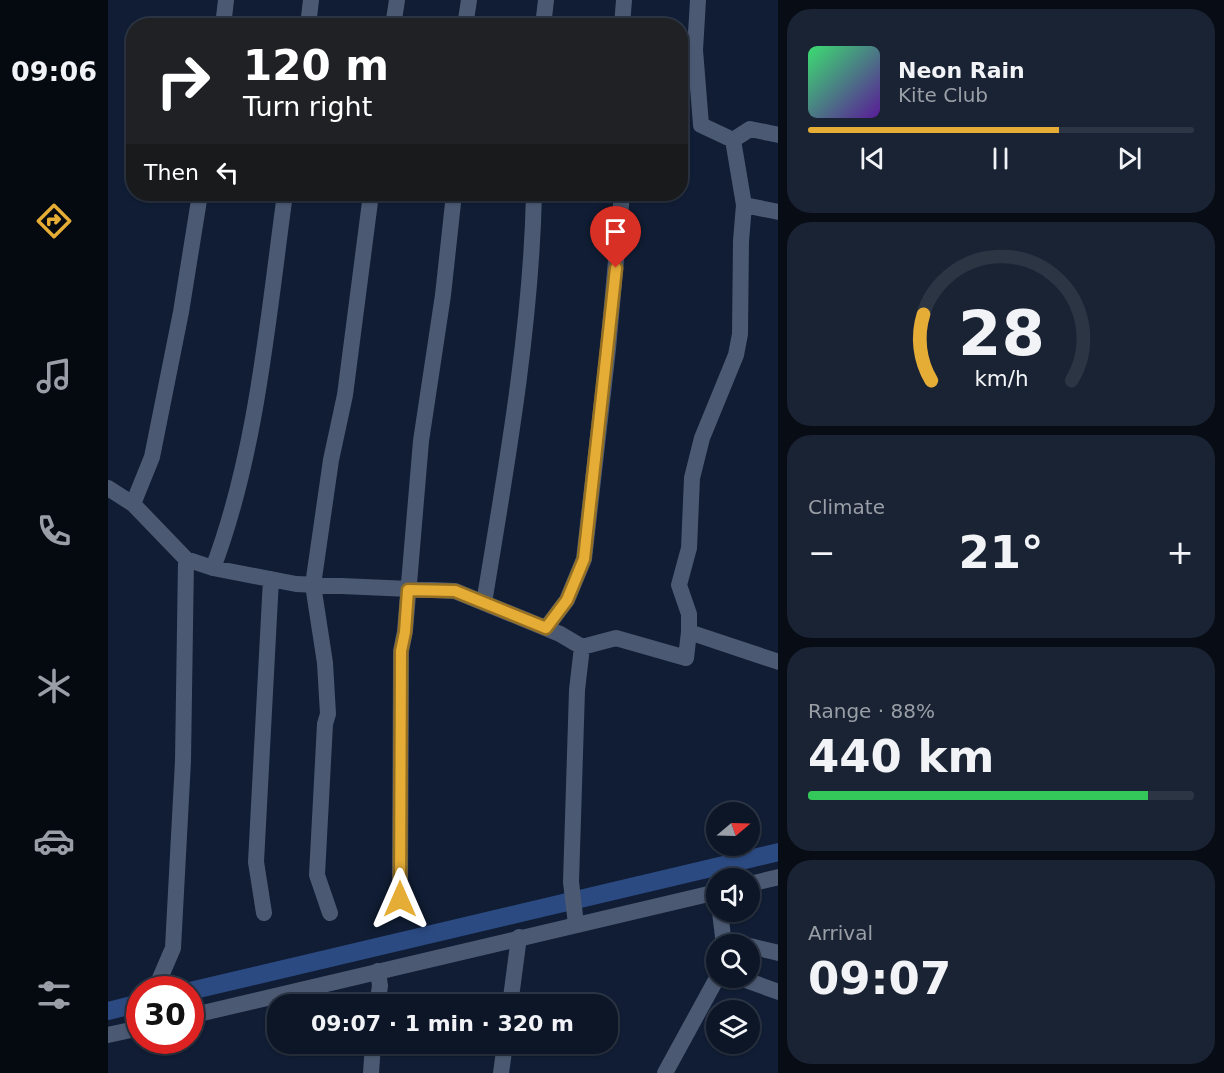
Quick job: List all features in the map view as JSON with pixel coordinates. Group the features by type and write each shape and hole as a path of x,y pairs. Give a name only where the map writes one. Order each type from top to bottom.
{"street":[{"path":"224,18 226,0"},
{"path":"309,18 311,0"},
{"path":"394,18 397,0"},
{"path":"466,18 469,0"},
{"path":"544,18 546,0"},
{"path":"623,18 624,0"},
{"path":"698,0 695,50 700,125 733,140"},
{"path":"733,140 750,129 778,135"},
{"path":"108,488 133,504 186,559 213,568 313,585 455,591 546,628 582,647 616,638 686,658 689,614 679,585 689,548 692,478 702,438 736,355 740,334 741,241 744,205 733,140"},
{"path":"133,504 152,457 181,312 199,201"},
{"path":"213,568 224,539 241,475 257,392 284,201"},
{"path":"330,913 317,875 325,724 328,714 325,663 313,585 331,460 345,395 370,201"},
{"path":"400,899 401,651 405,632 421,441 443,295 453,201"},
{"path":"484,603 506,467 530,277 534,201"},
{"path":"546,628 567,600 584,559 608,349 621,201"},
{"path":"744,205 778,212"},
{"path":"160,976 173,948 183,761 186,559"},
{"path":"264,913 256,862 271,579"},
{"path":"689,632 778,662"},
{"path":"576,924 571,882 576,690 582,647"},
{"path":"760,882 778,877"},
{"path":"204,1013 706,894"},
{"path":"511,994 519,937"},
{"path":"760,949 778,953"},
{"path":"378,971 379,994"},
{"path":"760,985 778,992"},
{"path":"665,1073 712,988"},
{"path":"108,1035 126,1031"},
{"path":"371,1073 372,1054"},
{"path":"501,1073 504,1054"}],"waterway":[{"path":"204,988 778,852"},
{"path":"108,1011 126,1006"}],"route":[{"path":"400,899 401,651 405,632 408,590 455,591 546,628 567,600 584,559 616,268"}]}
